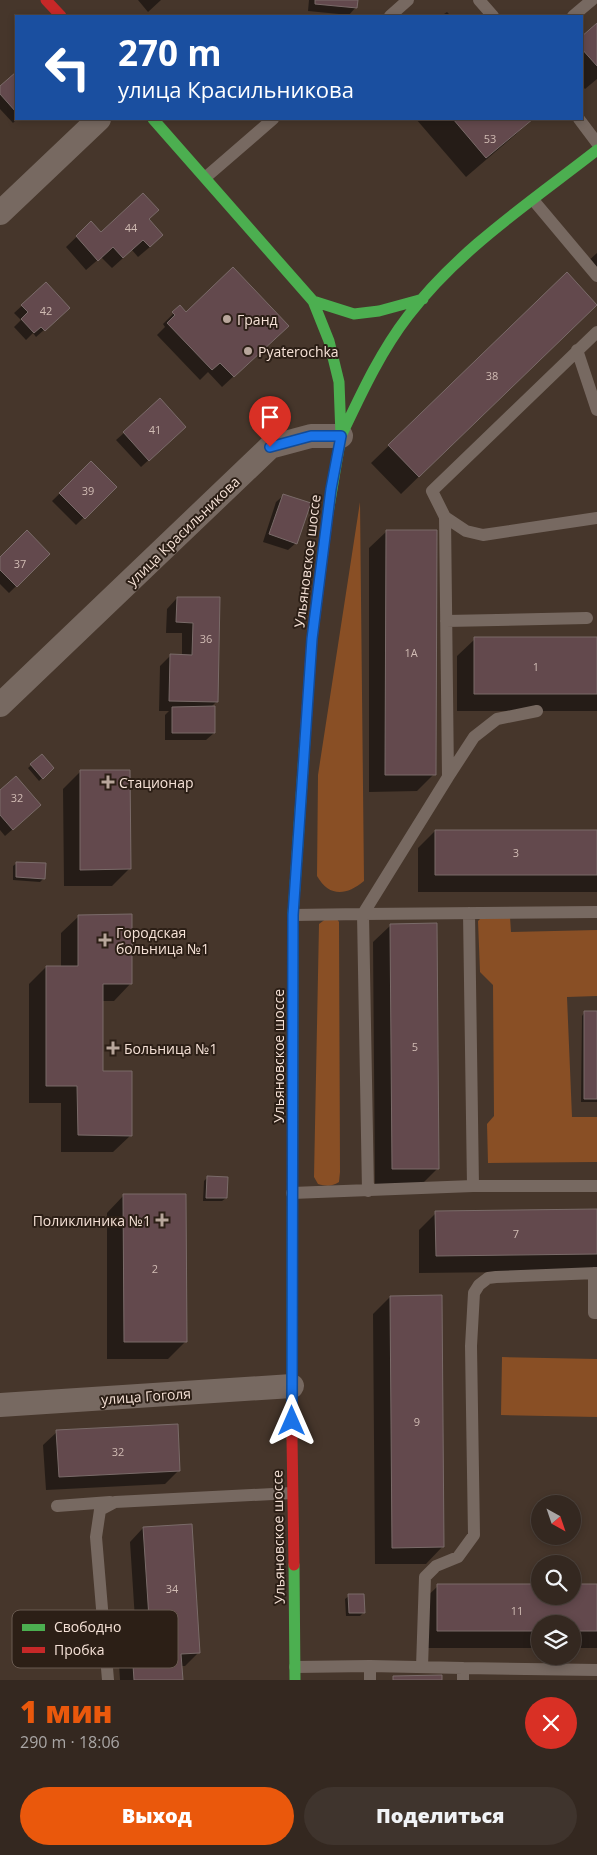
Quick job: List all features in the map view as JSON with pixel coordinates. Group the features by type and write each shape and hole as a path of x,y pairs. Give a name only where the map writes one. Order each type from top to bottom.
{"main road":[{"path":"46,0 60,15"},
{"path":"154,120 313,301 329,341 339,382 341,436"},
{"path":"341,436 372,372 389,343 423,299 479,243 597,150"},
{"path":"313,301 354,314 379,311 423,299"},
{"name":"Ульяновское шоссе","path":"295,1680 292,1493 293,915 312,639 331,489 341,436"}],"street":[{"path":"0,213 98,120"},
{"name":"улица Красильникова","path":"0,705 270,447 311,436 341,436"},
{"name":"улица Гоголя","path":"0,1405 292,1386"}],"lane":[{"path":"391,15 408,0"},
{"path":"479,0 492,15"},
{"path":"575,15 592,0"},
{"path":"206,177 272,120"},
{"path":"580,120 597,143"},
{"path":"534,201 597,276"},
{"path":"448,777 445,517 432,491 597,332"},
{"path":"577,350 597,410"},
{"path":"445,517 466,531 483,535 597,518"},
{"path":"446,621 587,618"},
{"path":"368,1191 363,914 474,737 497,719 537,711"},
{"path":"293,915 597,912"},
{"path":"469,913 473,1186"},
{"path":"292,1194 473,1186 597,1186"},
{"path":"422,1667 425,1577 436,1566 458,1557 474,1535 471,1346 474,1293 479,1285 488,1278 596,1273 594,1313 597,1314"},
{"path":"56,1506 292,1493"},
{"path":"102,1610 96,1537 100,1510 115,1502"},
{"path":"295,1666 422,1667 463,1674 597,1670"},
{"path":"370,1666 370,1680"}],"shaded area":[{"path":"360,502 364,881 351,890 338,892 327,888 317,876 318,775"},
{"path":"510,917 511,932 597,930 597,996 567,997 572,1117 597,1117 597,1162 488,1163 487,1124 494,1116 493,985 480,972 478,921 481,918"},
{"path":"327,918 337,919 339,922 340,1172 339,1182 328,1186 318,1184 314,1177 319,924"},
{"path":"502,1357 597,1359 597,1417 501,1415"}],"building":[{"path":"315,0 358,0 357,8 315,4"},
{"path":"597,23 597,66 583,50 583,35"},
{"path":"15,73 15,111 0,94 0,86"},
{"path":"454,120 532,120 486,158"},
{"path":"143,193 159,210 149,219 163,235 150,247 143,240 123,258 113,247 98,261 76,236 91,221 101,232"},
{"name":"Гранд","path":"233,267 289,326 234,377 220,363 212,370 167,323 175,315 172,312 180,305 186,312"},
{"path":"567,272 597,305 419,477 388,445"},
{"path":"46,282 70,308 45,331 41,327 34,333 21,319 28,312 21,305"},
{"path":"160,398 186,427 149,461 123,432"},
{"path":"91,461 117,487 85,519 59,493"},
{"path":"283,494 311,503 297,544 269,534"},
{"path":"27,530 50,554 17,587 0,570 0,557"},
{"path":"386,530 437,530 436,775 385,775"},
{"path":"177,597 220,597 218,702 169,701 170,654 192,655 193,623 176,622"},
{"path":"474,637 597,637 597,694 474,694"},
{"path":"215,706 215,733 172,733 172,707"},
{"path":"42,754 54,768 43,779 30,764"},
{"path":"80,770 130,770 131,869 80,870"},
{"path":"16,776 41,805 13,830 0,815 0,790"},
{"path":"435,830 597,830 597,875 435,875"},
{"path":"16,862 46,863 45,879 16,877"},
{"path":"132,914 132,984 103,984 103,1071 132,1071 132,1136 78,1135 77,1086 46,1086 46,966 78,966 78,915"},
{"path":"437,923 439,1169 392,1169 390,924"},
{"path":"584,1011 597,1011 597,1099 584,1099"},
{"path":"207,1176 228,1177 227,1198 206,1198"},
{"path":"123,1194 186,1194 187,1342 124,1342"},
{"path":"597,1209 597,1254 436,1256 435,1211"},
{"path":"442,1295 444,1547 392,1548 390,1296"},
{"path":"178,1424 180,1471 59,1477 56,1430"},
{"path":"192,1524 200,1653 181,1654 183,1680 134,1680 133,1668 178,1668 178,1610 148,1610 143,1527"},
{"path":"437,1584 531,1584 531,1605 581,1605 581,1584 597,1584 597,1631 581,1631 581,1615 531,1615 531,1631 437,1631"},
{"path":"348,1594 364,1594 365,1613 349,1613"},
{"path":"442,1675 442,1680 393,1680 393,1676"}],"traffic: fast":[{"path":"154,120 313,301 329,341 339,382 341,436 328,513"},
{"path":"343,432 389,343 428,292 473,247 597,150"},
{"path":"313,301 354,314 379,311 423,299"},
{"path":"292,1438 293,915 305,739"},
{"path":"294,1565 295,1680"}],"traffic: jam":[{"path":"46,0 60,15"},
{"path":"305,739 312,639 328,513"},
{"path":"292,1438 294,1565"}],"place":[{"name":"Гранд","path":"227,319"},
{"name":"Pyaterochka","path":"248,351"},
{"name":"Стационар","path":"108,782"},
{"name":"Городская больница №1","path":"105,940"},
{"name":"Больница №1","path":"113,1048"},
{"name":"Поликлиника №1","path":"162,1220"}],"route":[{"path":"270,447 311,436 341,436 331,489 312,639 293,915 292,1421"}]}
